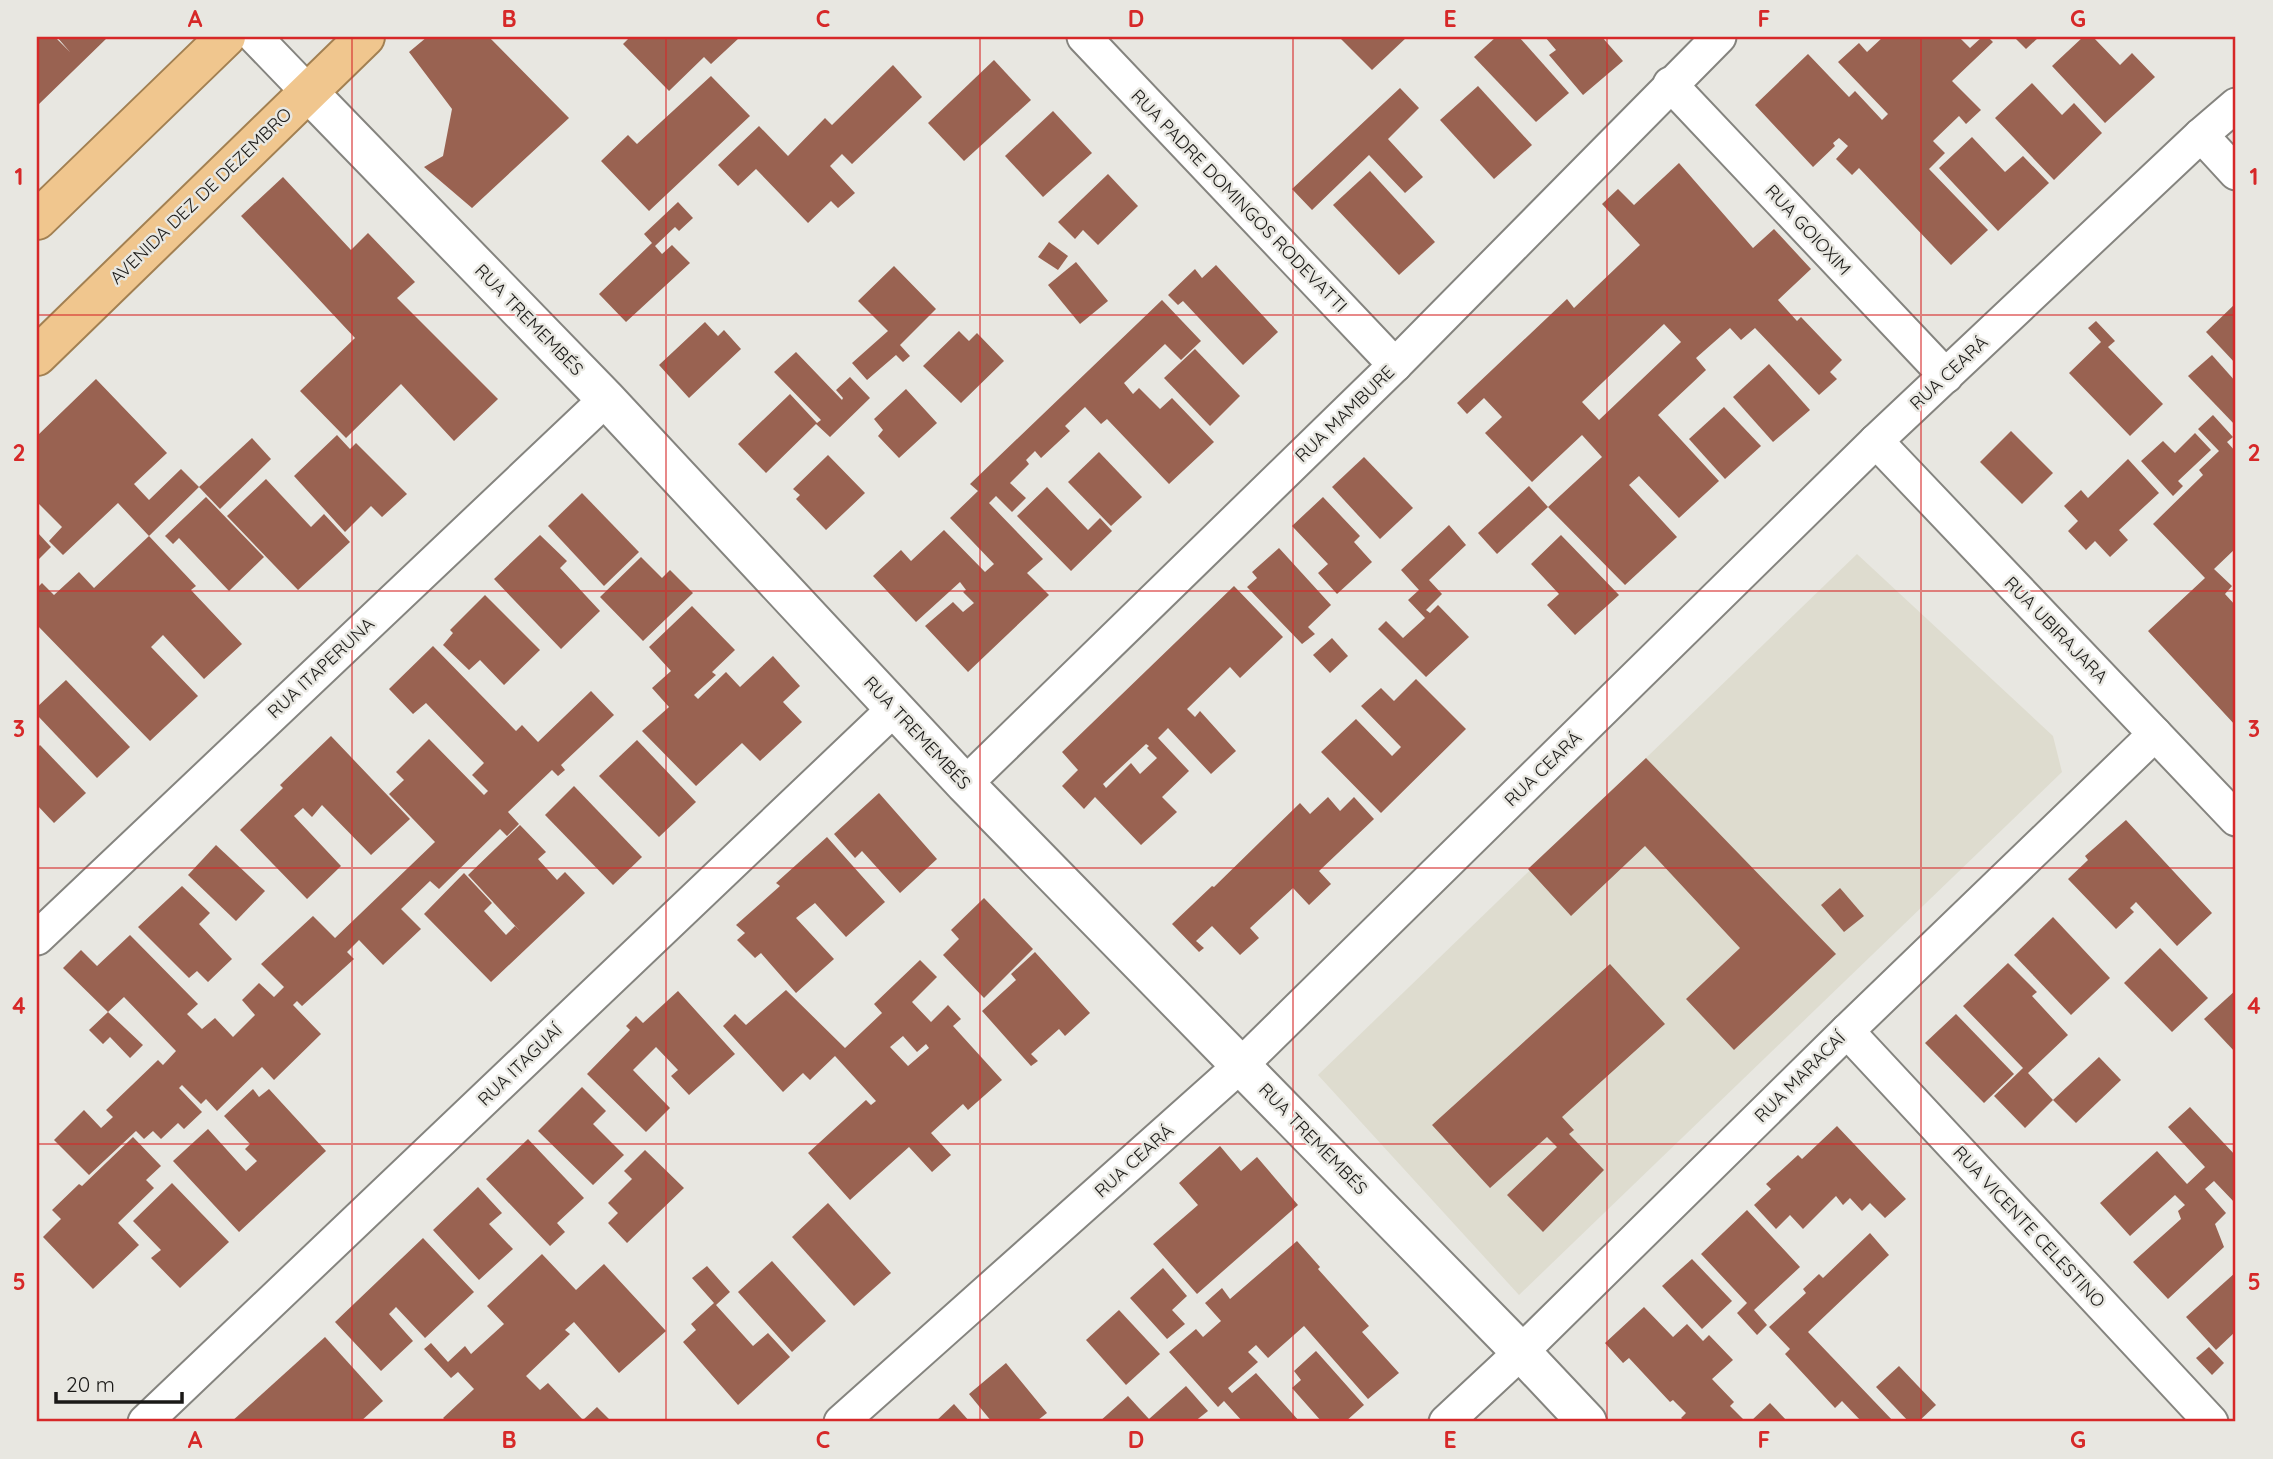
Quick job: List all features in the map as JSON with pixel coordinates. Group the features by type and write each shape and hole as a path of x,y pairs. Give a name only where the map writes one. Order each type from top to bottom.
{"highway":[{"path":"37,219 226,37"},
{"name":"AVENIDA DEZ DE DEZEMBRO","path":"37,356 365,37"}],"street":[{"name":"RUA TREMEMBÉS","path":"255,37 606,399 965,784 1587,1422"},
{"name":"RUA PADRE DOMINGOS RODEVATTI","path":"1084,37 1395,365"},
{"name":"RUA MAMBURE","path":"965,784 1395,365 1718,37"},
{"name":"RUA GOIOXIM","path":"1670,83 1946,376"},
{"name":"RUA CEARÁ","path":"841,1422 1241,1065 1877,441 2236,105"},
{"path":"2201,135 2236,173"},
{"name":"RUA ITAPERUNA","path":"37,938 606,399"},
{"name":"RUA UBIRAJARA","path":"1877,441 2236,819"},
{"name":"RUA ITAGUAÍ","path":"145,1422 895,708"},
{"name":"RUA MARACAÍ","path":"1446,1422 2155,734"},
{"name":"RUA VICENTE CELESTINO","path":"1847,1031 2211,1422"}],"shaded area":[{"path":"1857,554 2053,736 2062,772 1519,1295 1318,1075"}],"building":[{"path":"37,37 55,37 70,52 57,37 108,37 37,106"},
{"path":"427,37 489,37 569,118 472,208 424,167 443,156 452,109 409,52"},
{"path":"630,37 739,38 711,64 704,57 669,91 623,44"},
{"path":"1339,37 1407,37 1372,70"},
{"path":"1496,37 1519,37 1569,93 1536,122 1474,57"},
{"path":"1545,37 1602,37 1623,61 1583,95 1549,55 1556,50"},
{"path":"1883,37 1959,37 1970,48 1982,37 1988,37 1993,42 1952,81 1981,110 1966,124 1959,116 1933,141 1945,153 1929,169 1988,230 1951,265 1859,168 1852,175 1836,159 1848,146 1839,138 1833,143 1835,146 1813,167 1755,105 1808,54 1849,97 1855,91 1882,120 1888,114 1838,62 1859,43 1867,52"},
{"path":"2014,37 2039,37 2026,49"},
{"path":"2083,37 2093,37 2120,65 2132,53 2155,77 2105,123 2052,66"},
{"path":"994,60 1031,100 964,161 928,123"},
{"path":"893,65 922,97 852,164 842,154 830,166 855,193 838,208 831,201 808,223 756,169 738,186 718,165 759,126 788,156 825,118 832,125"},
{"path":"711,76 750,116 649,211 601,161 628,135 637,144"},
{"path":"2032,83 2062,115 2074,103 2102,133 2054,180 1995,118"},
{"path":"1478,86 1532,145 1494,179 1440,120"},
{"path":"1400,88 1419,108 1388,139 1423,177 1405,193 1369,155 1312,210 1292,189"},
{"path":"1053,111 1092,153 1043,197 1005,156"},
{"path":"1972,137 2005,172 2023,156 2049,183 1998,231 1939,168"},
{"path":"1679,163 1753,248 1774,229 1811,269 1778,300 1797,321 1801,317 1842,360 1830,372 1837,379 1819,395 1755,328 1741,340 1730,328 1696,358 1706,370 1658,415 1719,481 1679,518 1639,476 1629,485 1677,537 1625,585 1548,507 1602,457 1582,435 1532,482 1485,433 1502,417 1484,398 1467,414 1457,403 1567,299 1574,308 1640,245 1602,204 1618,189 1634,205","holes":["1664,324 1681,342 1599,420 1582,402"]},
{"path":"1370,171 1435,242 1399,275 1333,205"},
{"path":"1108,174 1138,206 1098,245 1083,230 1075,239 1058,222"},
{"path":"283,177 351,250 368,233 415,282 397,298 498,399 454,441 401,384 346,438 300,391 355,338 241,216"},
{"path":"678,202 693,218 679,231 675,227 655,246 662,254 672,245 690,263 626,322 599,294 652,243 644,234"},
{"path":"1049,242 1068,256 1058,270 1038,257"},
{"path":"1076,262 1108,301 1080,324 1048,285"},
{"path":"1216,265 1278,332 1243,365 1183,301 1178,305 1168,295 1195,269 1202,278"},
{"path":"894,266 936,309 900,345 910,356 903,362 896,355 867,380 852,363 888,331 858,301"},
{"path":"1162,300 1201,341 1181,360 1165,344 1124,383 1133,394 1139,388 1160,409 1172,398 1214,442 1169,484 1107,419 1101,424 1085,407 1065,426 1070,431 1041,458 1035,451 1026,460 1029,464 1010,483 1026,498 1012,512 996,496 989,503 1043,559 1027,573 1049,595 968,672 925,626 953,602 963,612 974,603 963,592 966,590 960,582 916,622 873,576 901,550 911,561 944,530 985,572 994,564 950,518 978,491 970,484"},
{"path":"2236,303 2236,364 2206,332"},
{"path":"2096,321 2115,341 2108,347 2163,404 2130,436 2069,373 2101,342 2088,328"},
{"path":"705,322 718,336 724,330 741,349 689,398 659,365"},
{"path":"959,331 969,341 977,333 1004,361 961,403 923,366"},
{"path":"1195,349 1240,396 1210,426 1164,378"},
{"path":"796,352 842,400 836,390 850,377 870,398 830,437 816,424 766,473 738,444 790,394 817,423 821,420 774,372"},
{"path":"2212,355 2236,382 2236,426 2188,376"},
{"path":"1769,364 1810,410 1773,442 1733,397"},
{"path":"96,379 167,453 134,484 149,500 181,469 199,487 149,536 118,503 63,555 49,541 62,527 37,502 37,436"},
{"path":"906,389 937,423 899,458 878,436 883,430 874,419"},
{"path":"1724,407 1761,446 1725,479 1689,439"},
{"path":"2213,415 2233,437 2227,442 2236,452 2236,548 2214,569 2232,586 2225,594 2236,606 2236,726 2148,631 2205,578 2153,524 2203,475 2199,470 2219,451 2198,429"},
{"path":"2011,431 2053,473 2022,504 1980,462"},
{"path":"2195,433 2211,450 2178,481 2183,486 2173,496 2141,461 2163,441 2175,453"},
{"path":"337,435 350,449 356,443 407,494 382,517 371,506 345,532 294,476"},
{"path":"252,438 271,459 220,509 199,487"},
{"path":"1099,452 1142,497 1111,526 1068,482"},
{"path":"828,455 865,493 826,530 796,499 800,495 793,489"},
{"path":"1364,457 1413,508 1380,539 1332,487"},
{"path":"2128,459 2159,493 2119,530 2128,540 2110,557 2095,541 2086,550 2068,531 2078,521 2064,506 2081,490 2088,498"},
{"path":"266,479 311,527 324,514 350,542 298,590 227,516"},
{"path":"1529,486 1548,507 1497,554 1478,533"},
{"path":"1047,487 1088,530 1100,518 1112,531 1071,571 1017,516"},
{"path":"582,493 639,552 604,586 548,526"},
{"path":"206,497 264,557 229,591 179,538 173,544 165,536"},
{"path":"1323,497 1360,536 1354,542 1372,562 1337,594 1318,573 1328,564 1292,526"},
{"path":"1449,525 1466,545 1429,580 1442,594 1426,610 1430,613 1438,605 1469,637 1426,677 1378,629 1386,621 1403,638 1425,618 1408,600 1419,590 1401,570"},
{"path":"37,532 51,547 37,561"},
{"path":"540,535 567,561 560,568 600,611 561,649 494,579"},
{"path":"1561,535 1619,595 1575,635 1547,605 1559,594 1531,564"},
{"path":"149,536 196,586 191,590 242,644 204,679 163,635 151,647 198,696 150,741 37,625 37,588 42,583 54,595 79,572 94,588"},
{"path":"1279,548 1331,605 1308,627 1315,634 1302,644 1247,587 1257,578 1252,572"},
{"path":"641,557 662,578 670,570 693,593 643,641 600,597"},
{"path":"1234,586 1283,637 1240,678 1230,667 1187,709 1195,717 1200,711 1236,751 1211,774 1168,728 1158,738 1189,771 1162,797 1177,812 1141,845 1095,797 1084,809 1062,786 1078,770 1062,752","holes":["1146,744 1149,746 1147,748 1157,758 1140,774 1131,763 1106,788 1103,784"]},
{"path":"485,595 540,650 504,685 480,660 469,670 443,645 453,633 450,630"},
{"path":"692,606 735,650 712,672 716,675 694,695 698,699 726,672 740,687 773,656 800,686 783,702 802,722 760,761 742,743 696,786 642,731 669,707 652,688 671,671 649,647"},
{"path":"1332,638 1348,656 1330,673 1313,655"},
{"path":"433,646 516,731 522,725 538,742 591,691 614,715 561,765 565,770 558,776 552,770 508,812 519,824 507,836 500,829 439,889 430,881 401,909 421,929 383,965 359,940 347,952 354,959 302,1006 297,1001 293,1005 321,1034 274,1080 262,1067 217,1111 206,1099 201,1104 182,1085 179,1088 202,1112 184,1129 178,1123 161,1139 153,1131 144,1139 136,1131 89,1175 54,1140 84,1110 101,1128 113,1117 106,1110 158,1060 163,1065 176,1051 124,997 108,1012 63,968 81,950 97,966 130,935 198,1004 187,1014 202,1029 215,1018 233,1037 255,1015 242,1000 259,983 274,997 284,987 261,964 313,916 335,938 435,842 389,794 404,780 396,772 429,739 484,795 488,791 472,775 484,763 426,703 413,714 389,689"},
{"path":"1416,679 1466,729 1381,813 1321,752 1356,719 1392,756 1401,747 1361,706 1381,688 1394,701"},
{"path":"66,680 130,747 97,778 37,715 37,707"},
{"path":"331,736 410,819 371,855 322,805 312,817 303,808 294,816 341,866 307,899 240,830 283,788 280,785"},
{"path":"637,740 696,802 659,837 599,776"},
{"path":"40,745 86,793 54,823 37,805 37,748"},
{"path":"1646,758 1836,954 1734,1050 1686,999 1740,948 1645,846 1571,916 1528,869"},
{"path":"574,786 642,857 613,885 545,815"},
{"path":"879,793 937,859 900,893 862,851 855,858 834,834"},
{"path":"1328,797 1340,811 1354,797 1374,819 1319,871 1331,884 1309,905 1293,888 1250,928 1259,938 1240,955 1212,926 1196,941 1204,948 1199,952 1172,924 1300,803 1310,814"},
{"path":"2126,820 2212,913 2177,946 2136,902 2130,908 2134,912 2116,929 2068,879 2088,860 2085,856"},
{"path":"520,825 546,852 538,859 557,880 565,872 585,893 491,982 424,914 464,873 492,903 484,911 506,935 515,926 520,931 468,875"},
{"path":"827,837 885,902 846,937 815,903 796,918 834,959 796,993 761,953 755,958 737,940 745,933 736,925 780,886 776,883"},
{"path":"216,845 265,891 236,921 188,875"},
{"path":"182,886 210,913 199,924 232,959 208,982 197,971 189,978 138,927"},
{"path":"1840,888 1864,916 1844,932 1821,905"},
{"path":"984,898 1033,949 984,998 943,955 959,939 951,930"},
{"path":"2053,917 2110,978 2071,1015 2014,955"},
{"path":"2160,948 2208,998 2172,1032 2124,983"},
{"path":"1035,952 1090,1013 1065,1036 1059,1029 1031,1054 1038,1061 1031,1066 982,1011 1016,980 1011,974"},
{"path":"920,960 937,977 912,1002 931,1022 948,1005 961,1019 953,1026 1002,1080 968,1110 963,1104 931,1133 951,1155 932,1172 909,1147 850,1200 808,1153 866,1100 871,1105 876,1101 835,1056 810,1080 803,1073 783,1092 723,1026 735,1014 746,1025 786,990 845,1048 882,1013 874,1004","holes":["903,1036 917,1052 926,1044 929,1048 908,1066 890,1047"]},
{"path":"2008,963 2037,992 2032,996 2068,1035 2028,1073 2053,1100 2025,1128 1994,1096 2023,1068 1963,1006"},
{"path":"1610,964 1665,1024 1562,1117 1574,1130 1569,1134 1604,1170 1543,1232 1507,1195 1557,1147 1547,1137 1490,1188 1432,1125"},
{"path":"2236,990 2236,1053 2204,1019"},
{"path":"678,991 735,1054 689,1095 671,1076 678,1070 656,1047 633,1070 670,1108 646,1132 587,1074 630,1030 626,1026 636,1016 643,1023"},
{"path":"108,1012 143,1045 130,1058 110,1037 103,1044 89,1030"},
{"path":"1956,1014 2014,1074 1984,1103 1925,1043"},
{"path":"2099,1057 2121,1080 2076,1123 2053,1100"},
{"path":"582,1087 606,1111 593,1124 624,1155 593,1185 538,1131"},
{"path":"253,1089 259,1097 269,1089 326,1151 239,1232 173,1161 208,1129 246,1171 257,1161 245,1149 250,1144 224,1116"},
{"path":"2190,1107 2236,1156 2236,1204 2214,1181 2205,1189 2226,1213 2215,1224 2224,1247 2168,1299 2133,1262 2181,1219 2178,1211 2185,1205 2175,1195 2130,1236 2100,1203 2157,1151 2187,1184 2205,1167 2168,1127"},
{"path":"1837,1126 1906,1199 1885,1218 1870,1203 1862,1211 1850,1198 1843,1205 1836,1196 1803,1229 1790,1215 1776,1229 1754,1205 1771,1189 1766,1184 1798,1155 1802,1159"},
{"path":"133,1137 161,1166 146,1180 154,1188 118,1223 139,1245 93,1289 43,1237 61,1219 52,1210 79,1184 82,1186"},
{"path":"528,1139 584,1198 557,1223 565,1232 550,1246 486,1179"},
{"path":"1220,1146 1241,1171 1257,1157 1298,1205 1197,1294 1153,1244 1198,1205 1179,1183"},
{"path":"645,1150 684,1188 627,1243 608,1223 618,1213 608,1203 632,1179 624,1171"},
{"path":"172,1183 229,1242 180,1288 151,1258 161,1250 133,1221"},
{"path":"478,1187 502,1213 489,1224 513,1249 479,1280 433,1230"},
{"path":"828,1203 891,1273 854,1306 792,1237"},
{"path":"1747,1210 1800,1267 1754,1310 1767,1325 1757,1335 1737,1313 1747,1303 1701,1254"},
{"path":"1870,1233 1889,1255 1808,1332 1894,1422 1862,1422 1842,1401 1835,1408 1785,1354 1790,1349 1769,1327 1806,1293 1803,1289 1819,1274 1823,1278"},
{"path":"423,1238 474,1292 425,1338 396,1307 389,1314 413,1341 381,1371 335,1322"},
{"path":"1297,1241 1369,1326 1362,1332 1399,1373 1368,1399 1304,1326 1268,1358 1256,1345 1248,1352 1258,1362 1228,1388 1232,1393 1256,1373 1300,1422 1243,1422 1224,1401 1218,1407 1169,1352 1196,1329 1203,1337 1221,1321 1205,1303 1222,1288 1230,1299"},
{"path":"542,1254 576,1290 604,1264 666,1331 619,1373 574,1322 565,1330 570,1334 526,1376 540,1390 548,1383 583,1420 597,1407 611,1421 609,1422 447,1422 443,1418 474,1389 458,1372 451,1378 424,1349 431,1343 448,1362 465,1346 471,1354 504,1324 487,1306"},
{"path":"1692,1259 1732,1301 1702,1329 1662,1286"},
{"path":"772,1261 826,1321 792,1352 738,1292"},
{"path":"707,1266 730,1292 716,1305 753,1346 768,1333 790,1357 738,1405 683,1342 696,1330 691,1324 714,1303 692,1278"},
{"path":"1163,1268 1187,1296 1172,1310 1185,1324 1167,1339 1130,1298"},
{"path":"2236,1272 2236,1331 2216,1350 2186,1317"},
{"path":"1644,1307 1673,1337 1687,1324 1703,1341 1709,1335 1733,1360 1712,1379 1734,1402 1730,1406 1746,1422 1685,1422 1681,1418 1686,1413 1673,1400 1670,1402 1629,1358 1623,1363 1605,1343"},
{"path":"1119,1310 1160,1354 1126,1385 1086,1340"},
{"path":"325,1337 383,1401 360,1422 231,1422"},
{"path":"2209,1347 2224,1363 2212,1375 2196,1358"},
{"path":"1316,1351 1364,1405 1345,1422 1322,1422 1292,1388 1301,1380 1294,1371"},
{"path":"1006,1363 1047,1413 1038,1420 1040,1422 992,1422 969,1394"},
{"path":"1899,1366 1936,1405 1918,1422 1909,1422 1876,1387"},
{"path":"1186,1386 1208,1411 1194,1422 1151,1422 1149,1419"},
{"path":"1128,1396 1149,1419 1145,1422 1099,1422"},
{"path":"1770,1403 1788,1422 1750,1422"},
{"path":"954,1404 970,1422 935,1422"}]}
